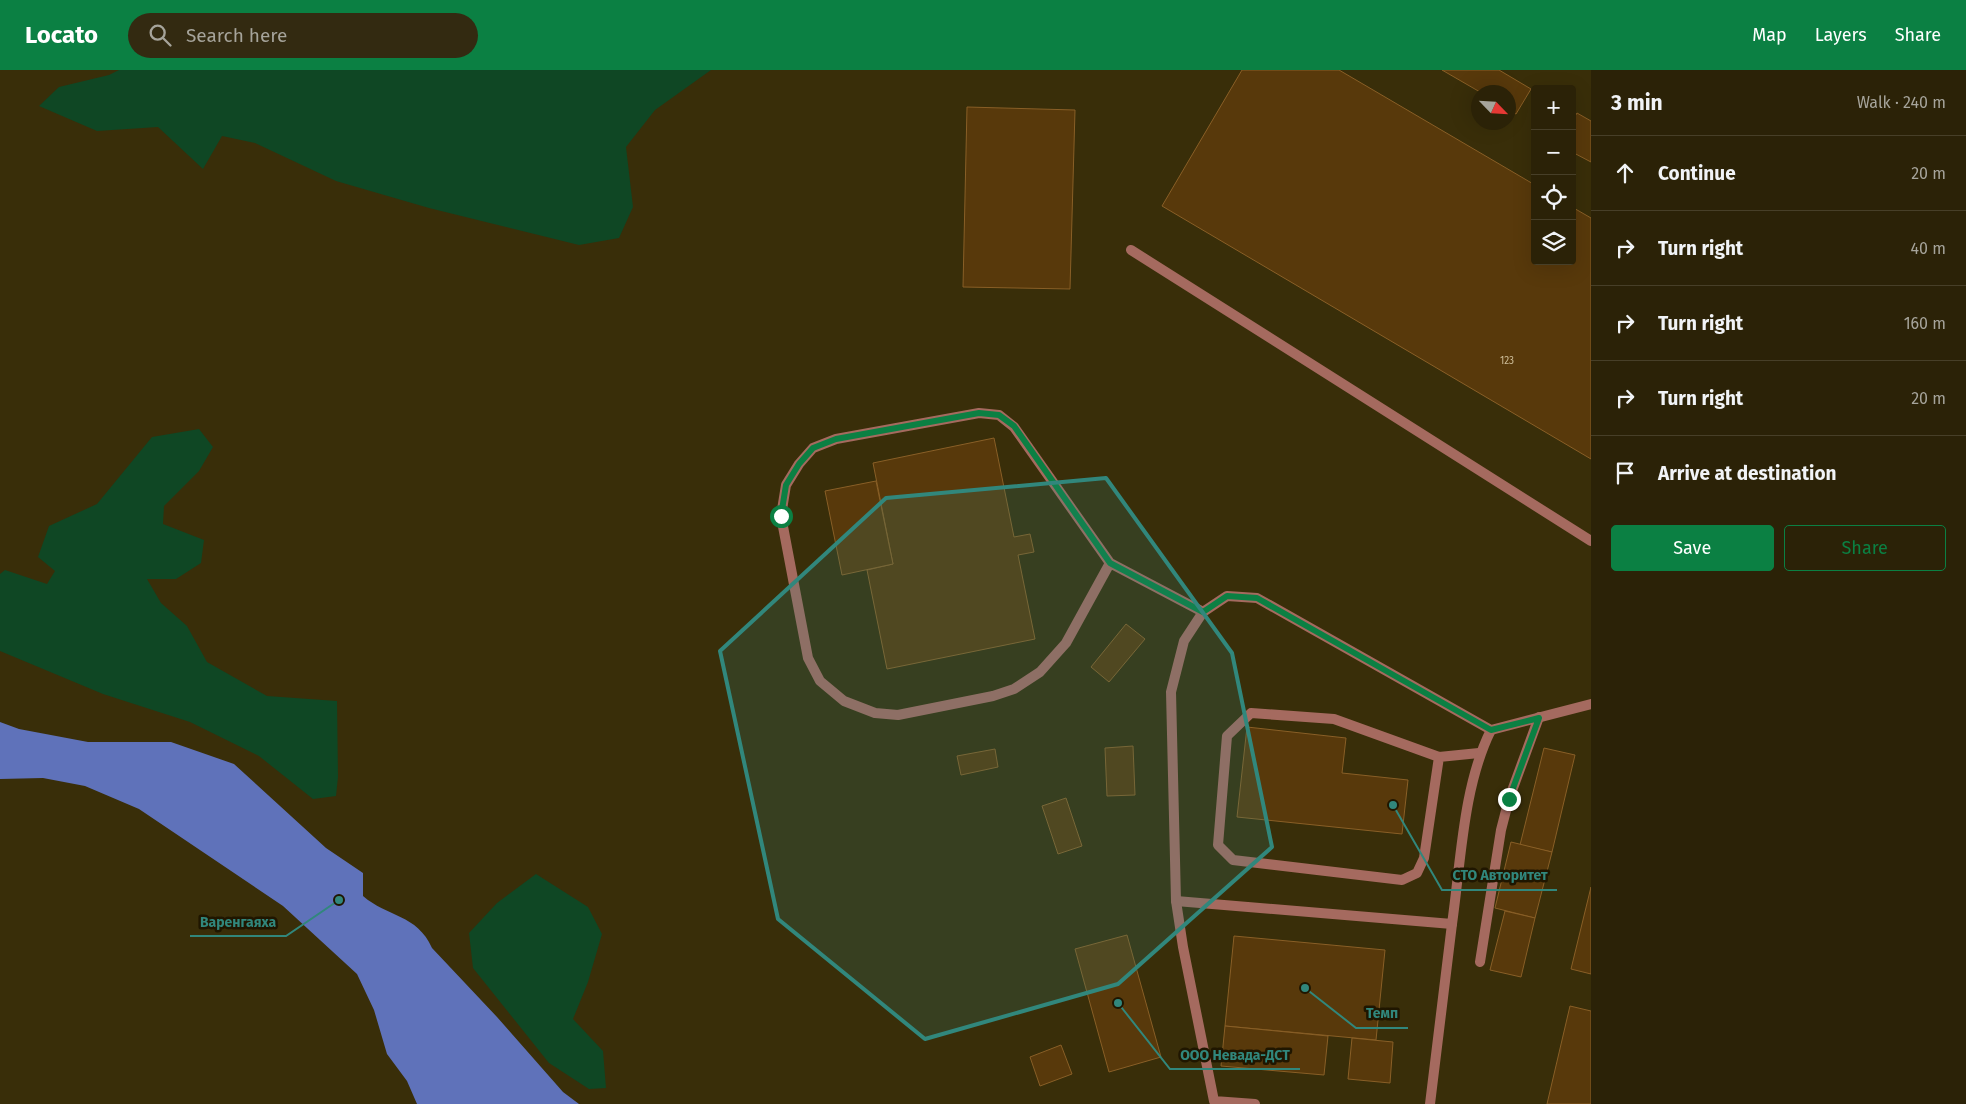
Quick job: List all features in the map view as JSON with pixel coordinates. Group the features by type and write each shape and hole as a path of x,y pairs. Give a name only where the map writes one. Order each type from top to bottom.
{"lane":[{"path":"1131,250 1591,541"},
{"path":"1110,563 1066,643 1040,672 1014,690 898,715 876,713 844,701 820,681 808,658 781,516 786,485 799,464 813,448 836,439 979,413 999,415 1014,426 1110,563 1203,612"},
{"path":"1255,1104 1214,1102 1183,947 1176,901 1171,692 1184,641 1203,612 1227,596 1257,598 1491,730 1591,704"},
{"path":"1438,757 1424,858 1417,873 1402,880 1232,860 1218,845 1227,736 1250,713 1334,719 1438,757 1479,753"},
{"path":"1480,962 1501,830 1509,799 1539,718"},
{"path":"1430,1104 1469,804 1479,753 1491,730"},
{"path":"1176,901 1452,924"}],"highlighted area":[{"path":"1106,478 1232,653 1272,847 1118,984 925,1039 778,919 720,651 886,498"}],"green space":[{"path":"119,70 711,70 655,110 626,147 633,207 619,238 579,245 429,208 336,181 255,143 222,136 203,169 158,127 97,131 39,106 59,87 109,75"},
{"path":"199,429 213,447 199,471 164,506 163,524 204,540 201,563 176,579 147,579 161,603 187,626 207,662 267,696 337,701 338,777 336,796 313,799 259,756 190,722 103,694 0,651 0,574 5,570 47,584 55,571 38,557 49,526 97,504 152,437"},
{"path":"536,874 588,907 602,934 588,982 573,1019 603,1051 606,1088 589,1089 549,1063 473,968 469,933 497,903"}],"water":[{"path":"0,722 19,729 88,742 171,742 234,764 326,848 363,873 363,896 372,903 401,917 418,928 432,948 497,1017 563,1092 579,1104 417,1104 407,1081 387,1054 374,1010 357,974 283,906 139,809 85,786 43,778 0,779"}],"building":[{"path":"1242,70 1339,70 1531,183 1531,265 1576,265 1576,209 1591,218 1591,459 1162,206"},
{"path":"1442,70 1499,70 1531,89 1516,114 1516,85 1471,85 1471,87"},
{"path":"967,107 1075,110 1070,289 963,287"},
{"path":"1577,113 1591,121 1591,162 1576,154"},
{"path":"994,438 1014,537 1030,534 1034,552 1018,555 1035,639 887,669 867,570 893,564 873,463"},
{"path":"876,481 893,564 842,575 825,491"},
{"path":"1126,624 1145,639 1109,682 1091,667"},
{"path":"1247,727 1346,738 1342,773 1408,780 1402,834 1237,817"},
{"path":"1133,746 1135,795 1107,796 1105,748"},
{"path":"1544,748 1575,755 1552,852 1520,845"},
{"path":"995,749 998,767 961,775 957,756"},
{"path":"1066,798 1082,846 1058,854 1042,806"},
{"path":"1511,842 1552,852 1535,918 1495,908"},
{"path":"1591,887 1591,974 1571,969"},
{"path":"1505,911 1535,918 1521,977 1490,970"},
{"path":"1127,935 1161,1057 1109,1072 1075,949"},
{"path":"1234,936 1385,950 1376,1040 1225,1026"},
{"path":"1570,1006 1591,1011 1591,1104 1547,1104"},
{"path":"1225,1026 1328,1036 1324,1075 1221,1066"},
{"path":"1352,1038 1393,1042 1390,1083 1348,1079"},
{"path":"1061,1045 1072,1074 1040,1086 1030,1057"}],"place":[{"name":"СТО Авторитет","path":"1393,805"},
{"name":"Варенгаяха","path":"339,900"},
{"name":"Темп","path":"1305,988"},
{"name":"ООО Невада-ДСТ","path":"1118,1003"}],"route":[{"path":"781,516 786,485 799,464 813,448 836,439 979,413 999,415 1014,426 1110,563 1203,612 1227,596 1257,598 1491,730 1539,718 1509,799"}]}
